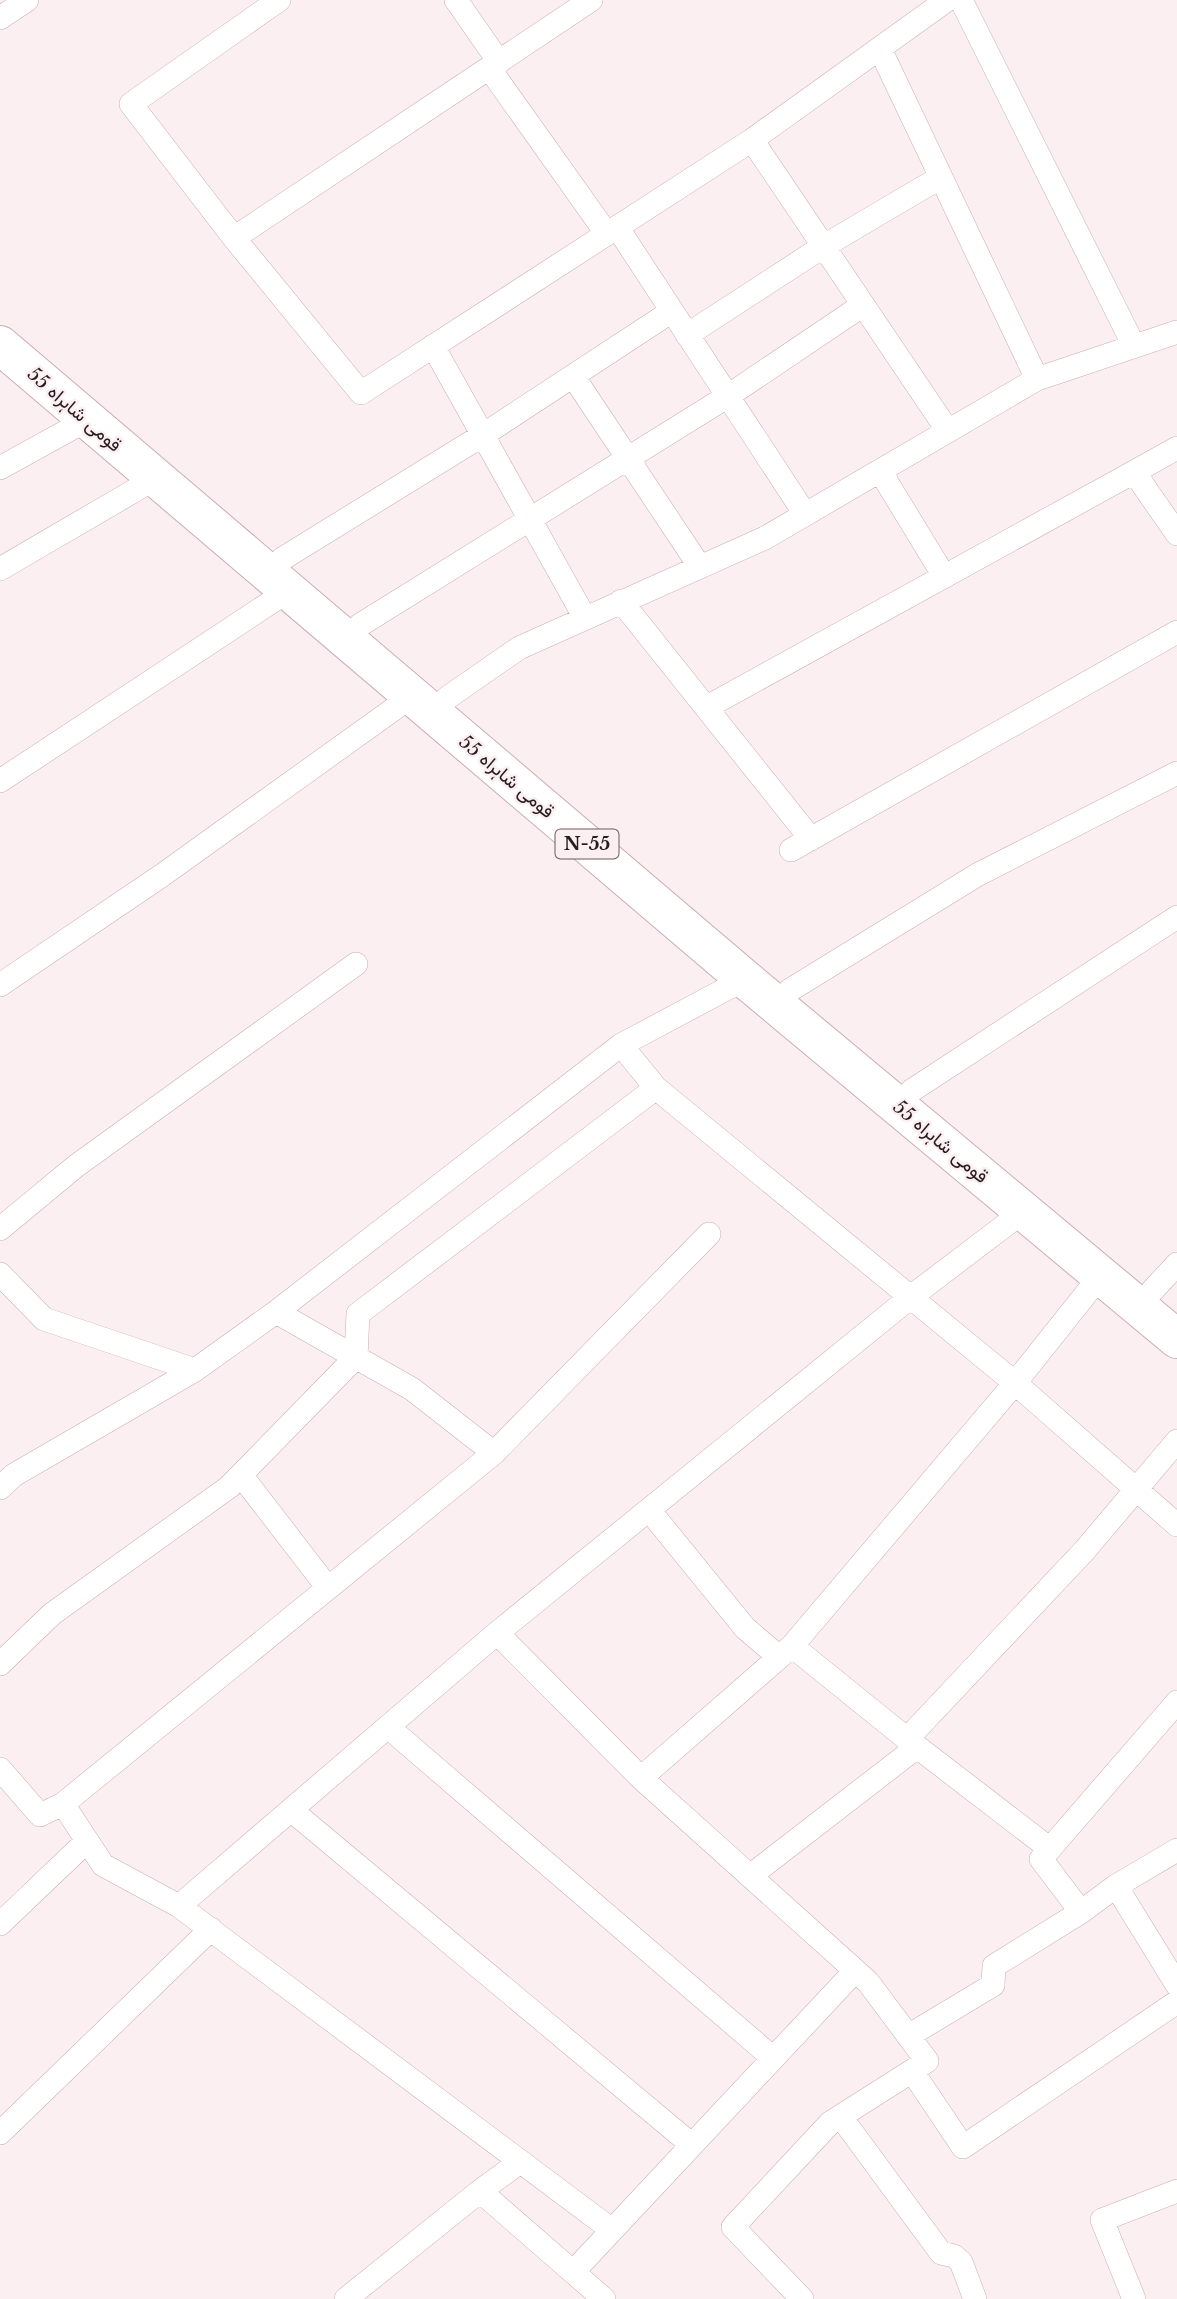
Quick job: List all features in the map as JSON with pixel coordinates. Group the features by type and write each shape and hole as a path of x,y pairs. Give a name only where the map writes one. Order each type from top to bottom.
{"highway":[{"name":"قومی شاہراہ 55","path":"0,320 19,361 156,478 285,575 360,625 429,697"},
{"name":"قومی شاہراہ 55","path":"19,361 285,575 469,730 610,851 745,979 892,1083"},
{"name":"قومی شاہراہ 55","path":"610,851 790,990 978,1159 1024,1211 1177,1339"},
{"name":"قومی شاہراہ 55","path":"978,1159 1169,1289"}],"street":[{"path":"0,18 27,0"},
{"path":"279,0 131,104 234,238 361,393 752,140 947,0"},
{"path":"456,0 494,65 672,311 805,514"},
{"path":"234,238 591,0"},
{"path":"961,0 1134,346"},
{"path":"880,49 1037,379"},
{"path":"752,140 948,431"},
{"path":"687,335 824,246 941,177"},
{"path":"360,625 728,396 863,304"},
{"path":"0,781 483,435 672,311"},
{"path":"0,985 429,697 519,648 765,538 1037,379 1177,332"},
{"path":"433,346 585,618"},
{"path":"573,376 700,567"},
{"path":"0,468 88,420"},
{"path":"707,707 1177,448"},
{"path":"880,471 944,576"},
{"path":"1134,472 1177,534"},
{"path":"0,569 156,478"},
{"path":"621,601 707,707 801,844 1177,632"},
{"path":"790,990 977,875 1177,773"},
{"path":"892,1083 1177,917"},
{"path":"0,1229 76,1166 356,964"},
{"path":"0,1488 14,1475 195,1370 276,1312 621,1045 745,979"},
{"path":"621,1045 656,1088 912,1296 1177,1525"},
{"path":"0,1664 52,1614 229,1487 356,1357 358,1314 656,1088"},
{"path":"179,1906 497,1633 912,1296 1024,1211"},
{"path":"0,1769 40,1815 63,1804 494,1453 709,1234"},
{"path":"0,1273 44,1319 195,1370"},
{"path":"641,1778 786,1652 1015,1383 1101,1275"},
{"path":"276,1312 412,1389 494,1453"},
{"path":"750,1876 912,1743 1085,1550 1177,1441"},
{"path":"241,1475 328,1588"},
{"path":"649,1510 745,1628 786,1652 912,1743 1050,1849"},
{"path":"497,1633 641,1778 868,1982 927,2061 830,2123 733,2227 802,2299"},
{"path":"1081,1912 1041,1860 1177,1702"},
{"path":"388,1727 773,2058"},
{"path":"63,1804 103,1865 179,1906 612,2230"},
{"path":"291,1810 692,2145"},
{"path":"0,1924 87,1841"},
{"path":"908,2036 993,1985 994,1966 1081,1912 1116,1886 1177,1850"},
{"path":"1116,1886 1177,1984"},
{"path":"0,2133 211,1930"},
{"path":"573,2272 855,1971"},
{"path":"912,2071 963,2147 1177,2002"},
{"path":"841,2116 941,2253 954,2256 961,2262 975,2299"},
{"path":"346,2299 520,2162"},
{"path":"480,2191 600,2298"},
{"path":"1134,2299 1102,2220 1177,2191"}]}
